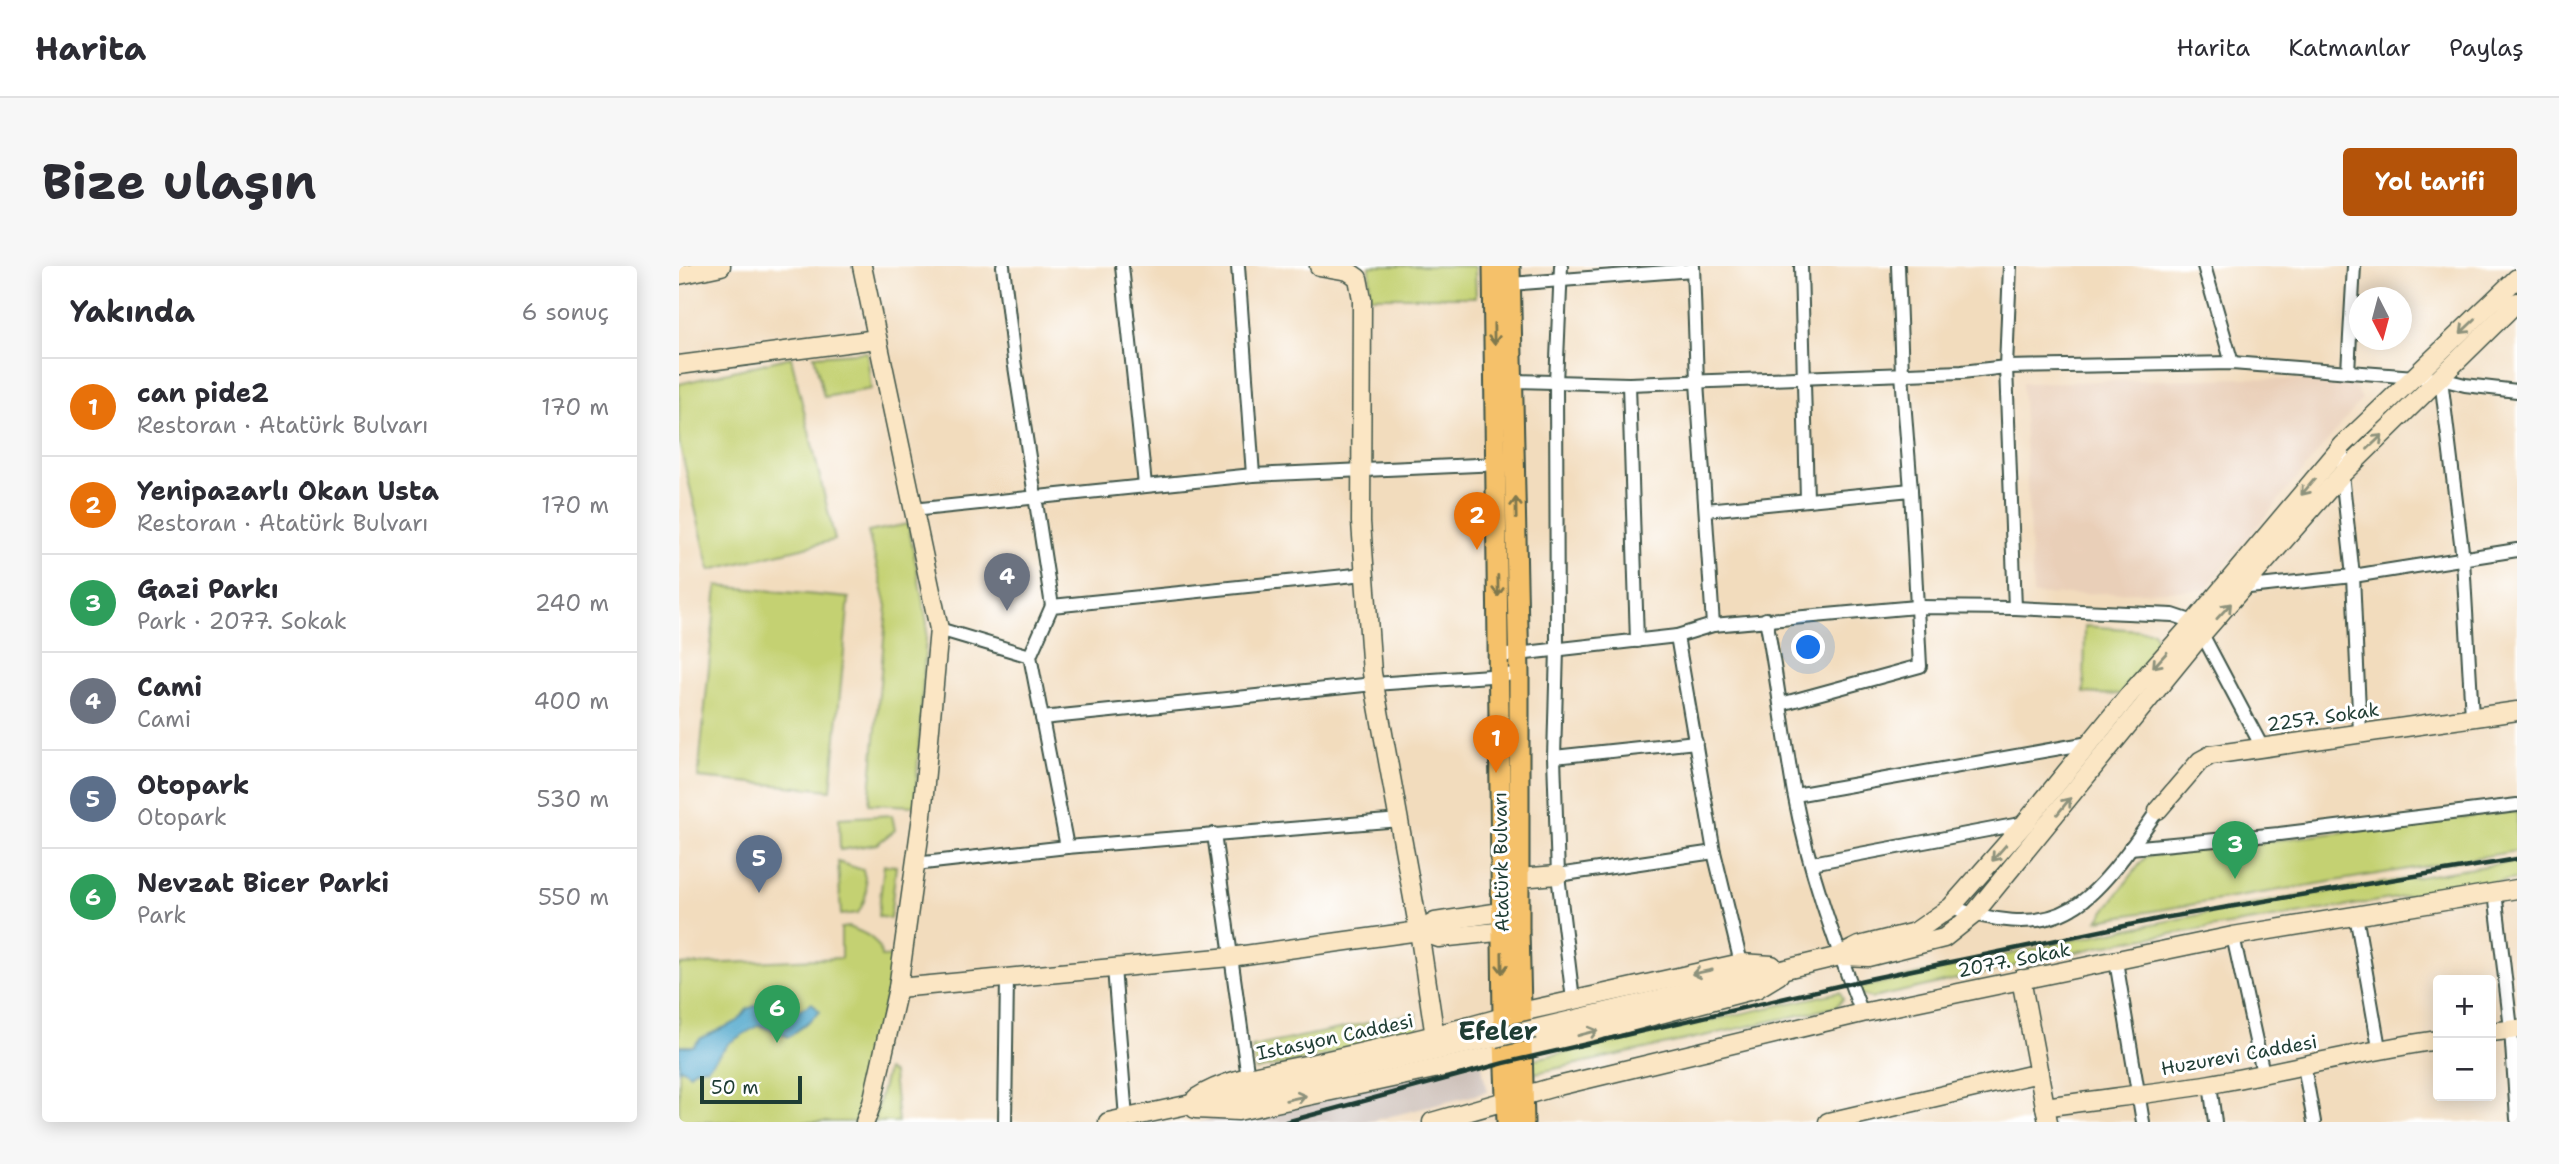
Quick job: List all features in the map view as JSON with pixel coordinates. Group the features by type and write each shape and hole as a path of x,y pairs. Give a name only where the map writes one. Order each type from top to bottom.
{"main road":[{"name":"Atatürk Bulvarı","path":"1493,266 1505,464 1510,910"},
{"name":"Atatürk Bulvarı","path":"1505,464 1512,381 1510,275"},
{"path":"1509,665 1518,878 1510,910 1512,1014 1507,1047 1515,1099 1524,1122"},
{"path":"1507,1122 1515,1099"}],"street":[{"path":"679,275 721,266"},
{"path":"862,266 939,629 922,812 898,988 870,1122"},
{"path":"1003,266 1014,360 1052,606 1030,656 1067,847"},
{"path":"1122,266 1145,485"},
{"path":"1238,266 1254,475"},
{"path":"1319,266 1348,271 1358,278 1362,299 1361,469 1365,573 1374,684 1400,820 1435,1037"},
{"path":"1561,266 1556,383 1557,649 1553,757 1558,875 1573,1000"},
{"path":"1801,266 1807,499"},
{"path":"1781,704 1920,666 1898,266"},
{"path":"2010,266 2006,368 2015,608"},
{"path":"2204,266 2232,363"},
{"path":"2349,371 2354,266"},
{"path":"2504,266 2517,269"},
{"path":"1510,275 1560,280 1693,268 1697,382 1713,625"},
{"path":"1507,1047 1534,1029 1793,966 1840,956 1868,957 1944,937 1973,915 2198,628 2225,586 2343,445 2517,278"},
{"path":"1840,956 1859,946 1915,932 1951,907 2025,823 2089,743 2198,628 2245,588 2342,474 2517,302"},
{"path":"679,365 877,339"},
{"path":"1512,381 1629,384 2006,368 2232,363 2441,379 2517,391"},
{"path":"2441,379 2463,559 2472,717"},
{"path":"1629,384 1637,641"},
{"path":"2343,445 2342,474 2353,576 2360,733"},
{"path":"912,510 1254,475 1505,464"},
{"path":"1706,510 1911,490"},
{"path":"2225,586 2245,588 2353,576 2517,550"},
{"path":"1052,606 1365,573"},
{"path":"1042,718 1374,684 1509,665 1557,649 1677,636 1713,625 1766,619 1916,607 2015,608 2173,615 2198,628 2262,747"},
{"path":"1766,619 1795,795 1840,956 1863,1013"},
{"path":"939,629 1030,656"},
{"path":"1677,636 1714,852 1741,963"},
{"name":"2257. Sokak","path":"2158,810 2200,761 2211,755 2517,712"},
{"path":"1553,757 1696,742"},
{"path":"1795,795 2089,743"},
{"path":"2130,848 2279,834 2517,805"},
{"path":"1951,907 1973,915 2009,922 2039,919 2071,909 2086,898 2130,848 2158,810"},
{"path":"915,864 1067,847 1400,820"},
{"path":"1812,863 2025,823"},
{"path":"1214,834 1248,1078"},
{"path":"1518,878 1558,875 1714,852"},
{"name":"2077. Sokak","path":"1432,1122 1554,1087 1863,1013 2021,979 2233,936 2517,889"},
{"path":"2495,892 2514,1029 2517,1119"},
{"path":"898,988 1230,957 1419,931 1435,922 1510,910"},
{"path":"2356,915 2379,1048"},
{"path":"1419,931 1439,938 1511,931"},
{"path":"2233,936 2263,1073"},
{"path":"2116,961 2143,1122"},
{"name":"Istasyon Caddesi","path":"1181,1107 1211,1088 1435,1037 1512,1014 1741,963 1793,966"},
{"path":"1114,968 1117,1120 1507,1047 1756,989 1793,966"},
{"path":"1005,1122 1007,978"},
{"path":"2021,979 2047,1114"},
{"path":"2496,1031 2514,1029"},
{"name":"Huzurevi Caddesi","path":"2047,1114 2139,1094 2304,1066 2379,1048 2433,1041"},
{"path":"2304,1066 2314,1122"},
{"path":"1828,1122 1889,1115 2039,1073"},
{"path":"2210,1084 2215,1122"},
{"path":"865,1122 872,1103"}],"shaded area":[{"path":"2246,378 2352,382 2362,399 2205,590 2033,595 2022,383"},
{"path":"1481,1061 1487,1092 1368,1122 1197,1122"}],"green space":[{"path":"1370,266 1475,266 1476,297 1369,297"},
{"path":"867,352 871,389 824,397 814,356"},
{"path":"791,357 835,540 710,570 679,442 679,384"},
{"path":"908,524 927,623 915,806 869,804 887,606 868,532"},
{"path":"717,586 849,598 831,790 698,778"},
{"path":"2085,626 2153,631 2160,646 2144,672 2122,693 2084,693"},
{"path":"2517,811 2517,851 2098,920 2146,856"},
{"path":"892,815 895,830 877,844 840,850 839,818"},
{"path":"2517,861 2517,879 2121,942 1873,998 1855,993 1854,989 2096,935 2271,901"},
{"path":"838,862 863,870 866,892 858,913 841,915"},
{"path":"884,865 896,866 890,919 878,916"},
{"path":"848,927 875,941 881,957 896,956 856,1122 679,1122 679,965 841,958 841,928"},
{"path":"1840,992 1843,999 1836,1007 1531,1074 1530,1060"},
{"path":"1416,1013 1419,1036 1256,1070 1252,1047"},
{"path":"887,1070 893,1074 898,1122 875,1122 875,1116"}],"water":[{"path":"762,1003 776,1010 792,1012 812,1003 820,1012 789,1037 759,1025 729,1043 707,1068 696,1068 690,1074 681,1068 679,1070 679,1046 693,1046 701,1038 738,1021 747,1009"}],"railway":[{"path":"1286,1122 1504,1063 1864,980 2163,918 2517,859"}],"place":[{"name":"Yenipazarlı Okan Usta","path":"1477,550"},
{"name":"Cami","path":"1007,611"},
{"name":"can pide2","path":"1496,773"},
{"name":"Gazi Parkı","path":"2235,879"},
{"name":"Otopark","path":"759,893"},
{"name":"Nevzat Bicer Parki","path":"777,1043"}],"district":[{"name":"Efeler","path":"1498,1030"}]}
